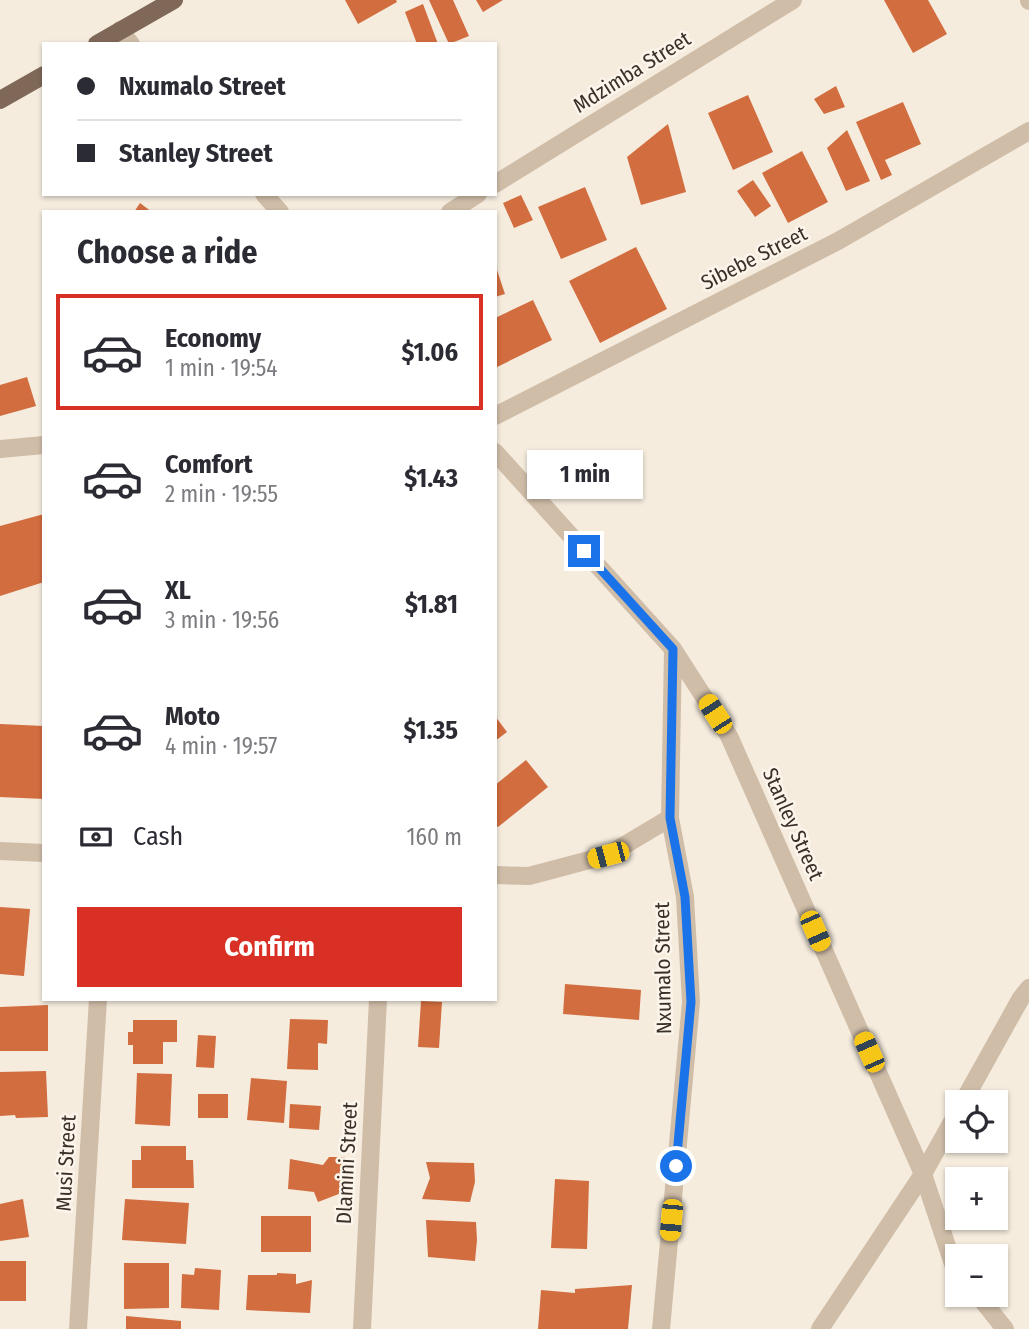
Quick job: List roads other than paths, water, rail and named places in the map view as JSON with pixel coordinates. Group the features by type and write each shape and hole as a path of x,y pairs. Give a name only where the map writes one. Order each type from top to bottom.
{"main road":[{"path":"105,42 126,37 174,0"},
{"path":"0,100 42,76"}],"street":[{"name":"Mdzimba Street","path":"497,183 793,0"},
{"name":"Sibebe Street","path":"497,415 838,241 1029,131"},
{"path":"266,196 278,210"},
{"path":"453,210 475,196"},
{"path":"0,449 42,445"},
{"name":"Stanley Street","path":"497,454 673,649 729,736 923,1174 946,1244"},
{"name":"Nxumalo Street","path":"661,1329 691,1002 685,897 670,818 673,649"},
{"path":"497,875 529,876 608,855 670,818"},
{"path":"0,851 42,853"},
{"path":"970,1090 1029,988"},
{"name":"Musi Street","path":"78,1329 98,1001"},
{"name":"Dlamini Street","path":"362,1329 378,1001"},
{"path":"820,1329 923,1174 945,1135"},
{"path":"988,1307 1005,1329"}]}
